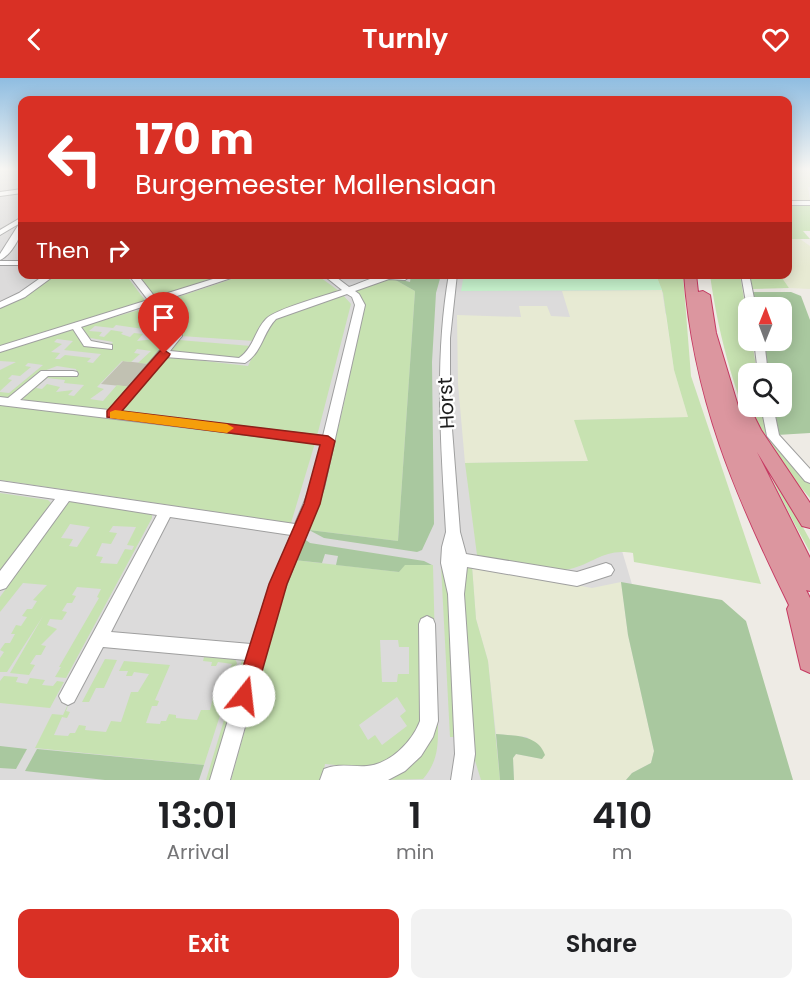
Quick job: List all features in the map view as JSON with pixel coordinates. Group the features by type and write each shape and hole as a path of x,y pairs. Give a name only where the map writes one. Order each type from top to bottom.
{"highway":[{"path":"691,279 700,355 719,417 753,503 804,590 805,645 810,660"},
{"path":"703,279 714,352 746,447 804,590 810,622"},
{"path":"714,352 753,431 810,520"}],"street":[{"path":"792,203 810,202"},
{"path":"1,232 18,221"},
{"path":"0,258 11,247 18,231"},
{"path":"0,263 18,263"},
{"path":"0,305 44,279"},
{"path":"112,414 176,340 177,331 136,279"},
{"path":"0,349 155,303 224,279"},
{"path":"220,780 278,584 317,488 360,305 356,296 333,279"},
{"path":"164,354 234,361 246,359 264,326 273,317 379,279"},
{"name":"Horst","path":"452,279 445,314 444,365 454,560 450,581 456,594 465,754 460,780"},
{"path":"746,279 750,297"},
{"path":"76,327 85,343 108,347"},
{"path":"6,401 45,373 73,374"},
{"path":"6,401 328,441"},
{"path":"769,417 772,436 810,478"},
{"path":"0,486 301,531"},
{"path":"0,583 65,496"},
{"path":"68,696 166,511"},
{"path":"454,560 577,579 606,570"},
{"path":"330,780 331,776 344,774 366,776 380,774 410,753 426,735 429,721 427,624"},
{"path":"98,639 257,653"}],"shaded area":[{"path":"0,202 18,202 18,279 664,279 672,301 594,457 634,591 680,780 0,780"},
{"path":"792,239 800,239 810,246 810,289 789,288 783,279 792,279"},
{"path":"662,290 674,370 688,417 575,420 588,461 465,463 458,384 457,315 521,317 519,306 547,306 551,316 570,317 562,291"},
{"path":"123,361 151,364 131,387 101,384"},
{"path":"472,566 592,588 621,582 628,635 654,751 651,763 632,773 626,780 514,780 513,758 516,754 542,759 527,737 496,734 488,661 476,619"}],"green space":[{"path":"792,206 810,206 810,231 803,231 810,239 792,239"},
{"path":"51,279 129,279 147,303 0,347 0,308 25,297"},
{"path":"138,279 219,279 155,298"},
{"path":"232,279 322,279 339,291 270,316 262,323 254,341 181,336 178,325 160,303"},
{"path":"385,279 394,279 415,291 398,541 309,530 334,446 353,360 363,302 354,291"},
{"path":"394,279 410,282 410,279 440,279 436,293 432,362 434,524 422,550 417,552 324,538 309,530 398,541 415,291"},
{"path":"463,279 658,279 662,290 461,291"},
{"path":"658,279 683,279 691,376 761,584 634,562 633,553 607,554 579,566 562,570 477,555 465,463 588,461 574,420 688,417 674,370 663,293"},
{"path":"711,279 741,279 744,297 738,297 738,351 754,351 755,363 738,363 738,393 724,349"},
{"path":"749,279 783,279 789,288 751,289"},
{"path":"752,292 791,292 801,296 810,320 810,433 777,435 772,417 792,417 792,363 763,363 762,351 792,351 792,297 753,297"},
{"path":"342,294 351,304 317,436 123,413 121,408 163,359 170,357 248,366 268,324 276,317"},
{"path":"149,307 155,308 173,330 174,336 151,364 138,363 151,351 137,349 134,353 140,354 131,362 122,361 97,387 104,389 90,399 103,401 117,385 131,387 112,408 105,410 18,399 48,374 74,376 77,373 76,369 57,366 44,371 11,399 0,397 0,392 9,393 43,365 28,363 25,366 31,367 20,376 12,375 8,379 12,380 0,391 0,370 16,362 0,361 0,351 72,330 75,330 85,345 107,348 113,342 85,337 80,327","holes":["116,325 150,330 148,333 166,336 158,344 153,343 156,339 137,341 143,334 134,333 130,337 121,334 123,332 111,330 104,337 99,336 102,332 89,331 95,326 113,328","57,339 73,341 64,350 101,354 93,363 87,362 91,358 65,355 60,359 55,359 60,353 51,352 62,344 54,342","47,378 84,385 74,396 68,395 73,390 56,392 60,387 47,384 42,389 36,388"]},
{"path":"179,340 251,346 241,359 173,353 172,349"},
{"path":"0,403 315,443 291,523 0,480"},
{"path":"764,417 767,434 773,443 810,483 810,498 781,465 799,520 810,540 810,552 775,486 746,418"},
{"path":"0,493 48,500 51,503 0,573"},
{"path":"72,501 152,513 152,518 66,678 55,677 99,598 97,597 101,589 77,587 72,595 76,596 72,603 67,603 62,611 67,612 62,620 50,619 47,625 57,629 41,645 46,646 41,655 36,655 30,664 35,665 29,675 10,673 43,616 7,672 0,672 0,658 4,652 0,650 5,643 10,643 15,634 11,634 16,625 21,626 27,617 22,616 27,609 32,609 37,601 33,600 47,585 23,583 0,612 0,597 66,504","holes":["70,524 90,527 77,547 69,546 73,539 61,538","113,526 136,527 127,545 134,546 132,550 125,549 117,564 100,563 103,557 96,556 102,543 111,544 117,533 109,532"]},
{"path":"303,538 310,543 424,561 432,565 405,565 399,572 336,565 338,556 325,554 322,563 294,560"},
{"path":"294,560 399,572 404,565 433,565 435,646 422,685 419,734 389,760 368,768 325,764 322,780 231,780 272,633 268,632","holes":["380,640 398,640 399,647 409,647 409,674 398,674 397,682 382,682","397,697 406,711 400,716 407,726 382,745 375,735 368,740 359,725"]},
{"path":"441,566 446,566 457,737 450,737"},
{"path":"472,566 476,619 488,661 500,780 481,780 472,751 463,576 464,570"},
{"path":"621,582 722,600 746,621 793,780 626,780 632,773 651,763 654,751 628,635"},
{"path":"204,657 235,659 237,663 204,765 35,748 52,714 63,715 70,700 66,711 70,712 67,718 62,717 54,735 68,736 70,733 75,733 79,725 86,726 85,730 106,732 111,721 121,722 131,692 138,692 149,674 134,672 132,676 126,676 128,671 119,671 124,661 170,665 155,700 159,701 157,706 152,706 146,723 160,724 161,721 166,721 169,714 176,715 176,718 197,720 201,710 210,710 217,681 223,682 232,664 218,662 216,666 211,666 212,662 203,661"},
{"path":"105,659 117,660 104,688 96,688 89,702 82,702"},
{"path":"242,660 246,665 211,780 206,780"},
{"path":"4,676 18,677 16,682 27,684 30,678 45,680 42,685 53,686 57,681 64,682 50,708 0,703 0,681"},
{"path":"435,720 438,721 438,737 435,758 423,779 385,780"},
{"path":"496,734 525,737 537,743 545,755 542,759 516,754 513,758 514,780 500,780"},
{"path":"0,746 27,749 16,769 0,768"},
{"path":"37,749 204,765 199,780 105,780 25,771"}],"slow traffic":[{"path":"115,415 227,428"}],"route":[{"path":"164,354 112,414 328,441 312,504 278,584 244,696"}]}
